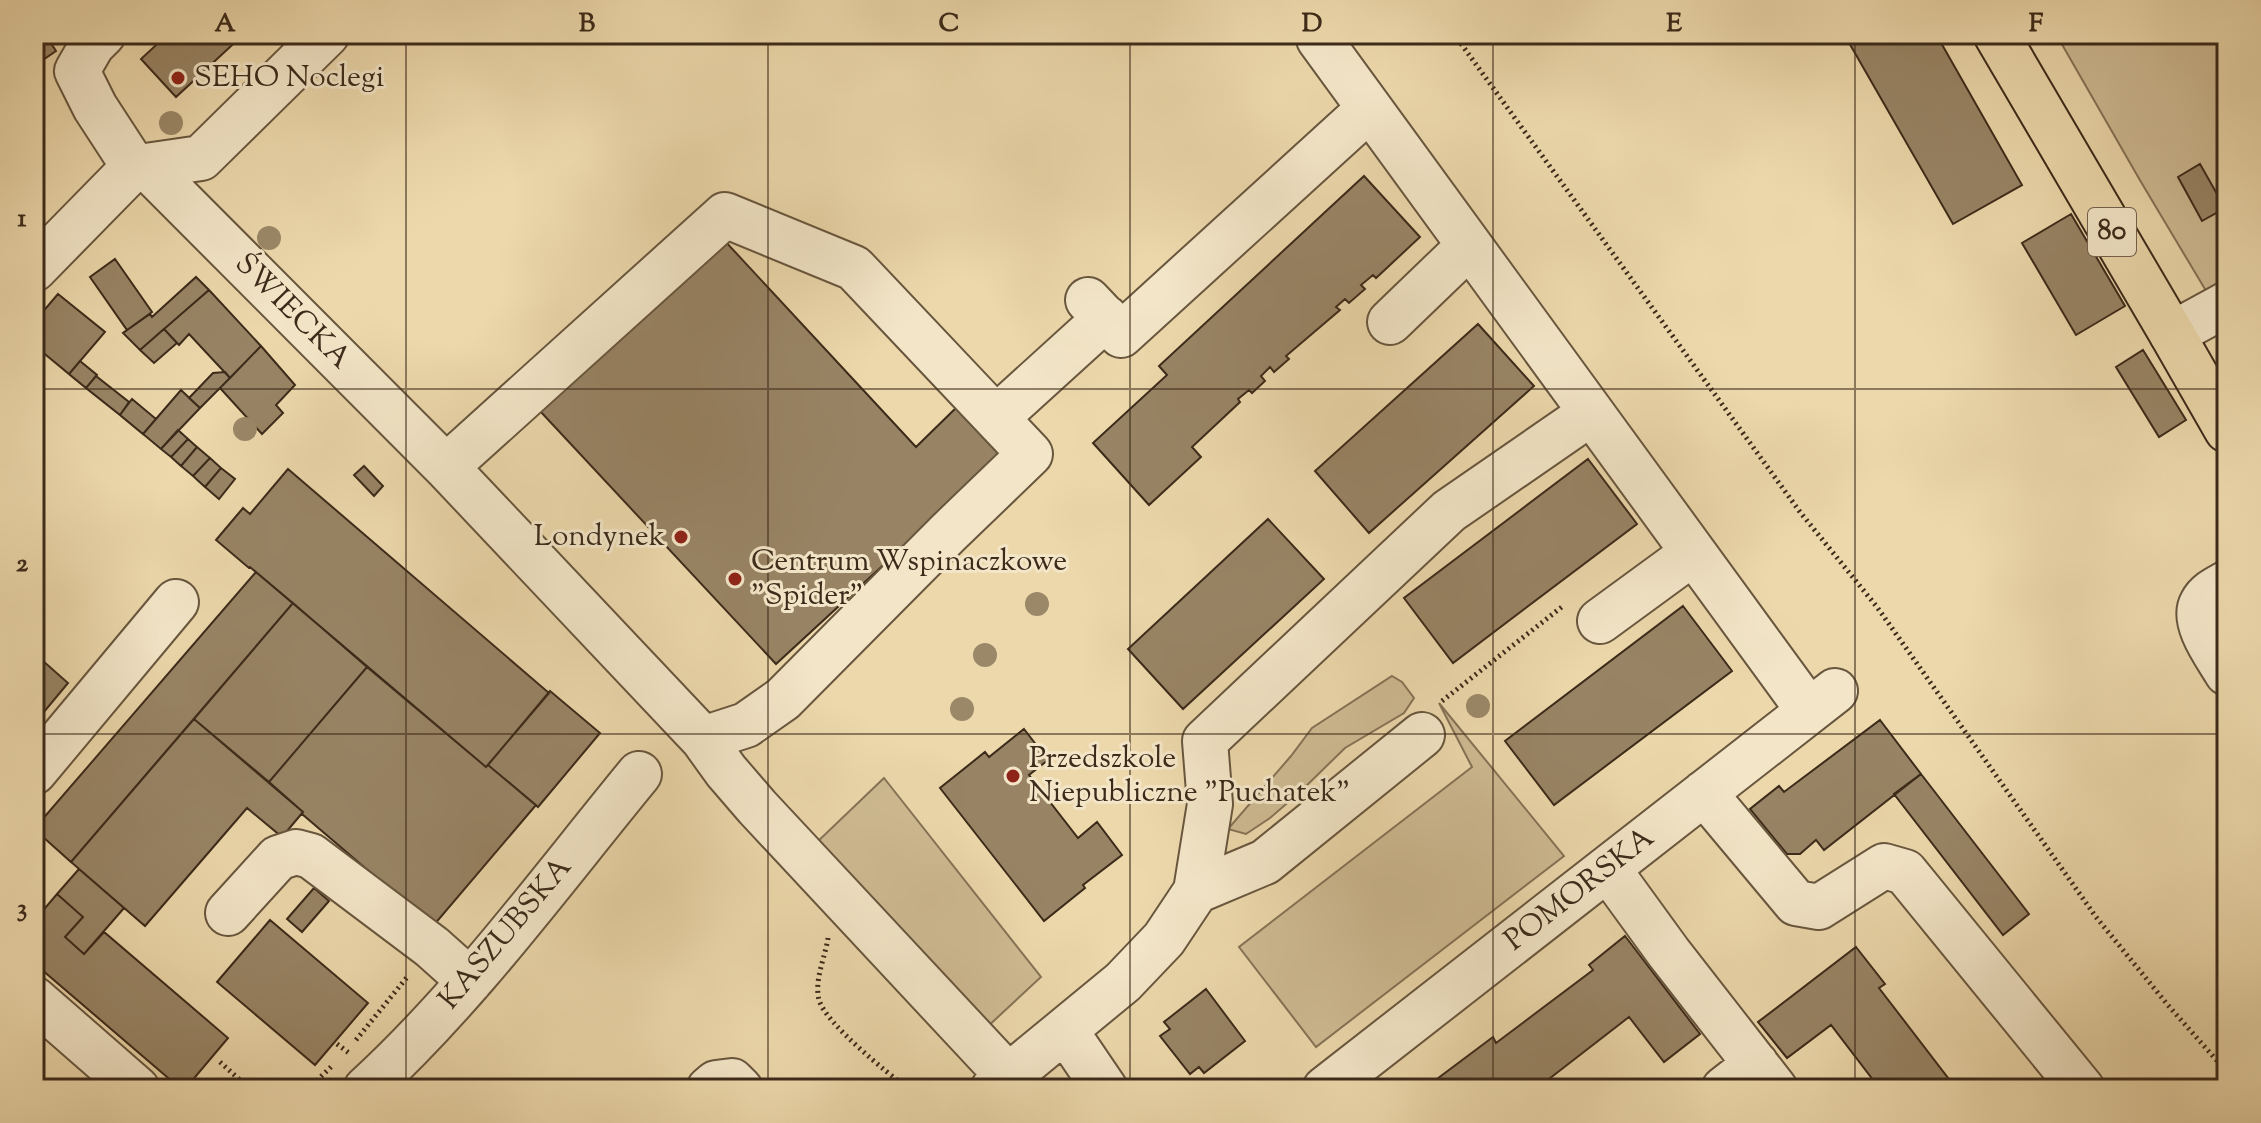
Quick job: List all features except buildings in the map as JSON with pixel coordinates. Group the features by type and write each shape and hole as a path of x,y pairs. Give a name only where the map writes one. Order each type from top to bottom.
{"main road":[{"name":"80","path":"1996,34 2227,430"}],"street":[{"name":"ŚWIECKA","path":"103,34 92,45 77,71 95,107 140,166 446,467 541,566 703,739 726,771 833,889 1000,1083"},
{"path":"34,269 140,166 201,158 327,34"},
{"path":"1319,39 1693,553 1584,612"},
{"path":"996,418 1097,309 1121,335 1369,109"},
{"path":"446,467 725,215 854,268 1030,454 783,699 746,725 703,739"},
{"path":"1390,322 1469,246"},
{"path":"2172,334 2227,304"},
{"path":"1000,1083 1134,972 1164,939 1196,891 1210,804 1205,741 1449,511 1591,413"},
{"name":"POMORSKA","path":"1325,1089 1822,701 1693,553"},
{"path":"2227,583 2211,592 2200,604 2199,623 2227,673"},
{"path":"34,772 176,602"},
{"path":"1196,891 1265,862 1430,719"},
{"name":"KASZUBSKA","path":"349,1068 385,1071 470,981 639,774"},
{"path":"1704,793 1796,903 1819,907 1884,866 1905,872 2082,1089"},
{"path":"228,913 278,858 296,852 311,856 432,947 470,981"},
{"path":"1608,869 1669,953 1751,1081"},
{"path":"34,999 137,1089"},
{"path":"1065,1030 1105,1089"},
{"path":"709,1089 716,1083 732,1081 740,1089"}],"path":[{"path":"1454,34 1800,512 1877,607 2096,917 2227,1072"},
{"path":"1430,719 1584,612"},
{"path":"833,889 826,951 818,981 819,1001 832,1020 908,1089"},
{"path":"308,1089 349,1068 432,947"},
{"path":"220,1062 250,1089"}],"shaded area":[{"path":"2056,34 2227,34 2227,326 2141,182"},
{"path":"1392,676 1402,682 1414,698 1404,713 1345,748 1300,792 1246,834 1228,829 1312,728"},
{"path":"1439,703 1564,856 1316,1047 1239,947 1472,767"},
{"path":"884,778 1041,977 985,1029 815,844"}],"place":[{"name":"SEHO Noclegi","path":"178,78"},
{"name":"Londynek","path":"681,537"},
{"name":"Centrum Wspinaczkowe \"Spider\"","path":"735,579"},
{"name":"Przedszkole Niepubliczne \"Puchatek\"","path":"1013,776"}]}
